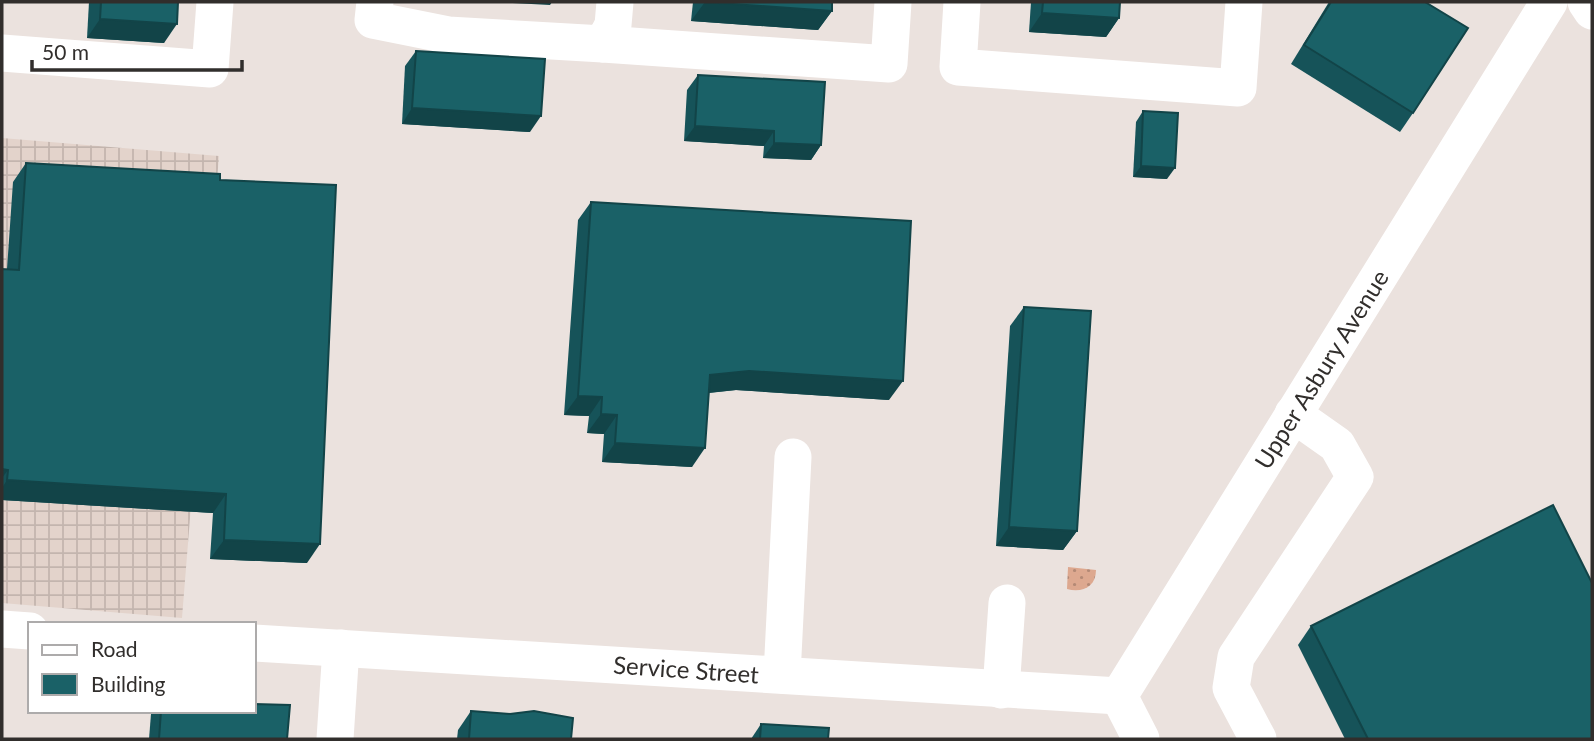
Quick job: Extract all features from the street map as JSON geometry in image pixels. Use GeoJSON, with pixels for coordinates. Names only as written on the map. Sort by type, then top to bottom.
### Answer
{"type":"FeatureCollection","features":[{"type":"Feature","properties":{"kind":"street"},"geometry":{"type":"LineString","coordinates":[[2,53],[210,69],[215,2]]}},
{"type":"Feature","properties":{"kind":"street"},"geometry":{"type":"LineString","coordinates":[[375,2],[373,20],[449,35],[610,23],[889,64],[893,2]]}},
{"type":"Feature","properties":{"kind":"street"},"geometry":{"type":"LineString","coordinates":[[962,2],[958,67],[1238,89],[1244,2]]}},
{"type":"Feature","properties":{"kind":"street","name":"Upper Asbury Avenue"},"geometry":{"type":"LineString","coordinates":[[1119,696],[1549,2]]}},
{"type":"Feature","properties":{"kind":"street"},"geometry":{"type":"LineString","coordinates":[[1586,2],[1592,11]]}},
{"type":"Feature","properties":{"kind":"street"},"geometry":{"type":"LineString","coordinates":[[1258,739],[1231,688],[1236,657],[1355,477],[1337,445],[1293,414]]}},
{"type":"Feature","properties":{"kind":"street"},"geometry":{"type":"LineString","coordinates":[[782,675],[793,457]]}},
{"type":"Feature","properties":{"kind":"street"},"geometry":{"type":"LineString","coordinates":[[1002,690],[1007,603]]}},
{"type":"Feature","properties":{"kind":"street"},"geometry":{"type":"LineString","coordinates":[[2,629],[28,631]]}},
{"type":"Feature","properties":{"kind":"street","name":"Service Street"},"geometry":{"type":"LineString","coordinates":[[256,643],[1119,696]]}},
{"type":"Feature","properties":{"kind":"street"},"geometry":{"type":"LineString","coordinates":[[335,739],[341,648]]}},
{"type":"Feature","properties":{"kind":"street"},"geometry":{"type":"LineString","coordinates":[[1119,696],[1141,739]]}},
{"type":"Feature","properties":{"kind":"shaded area"},"geometry":{"type":"Polygon","coordinates":[[[2,138],[219,156],[182,618],[2,603],[2,138]]]}},
{"type":"Feature","properties":{"kind":"shaded area"},"geometry":{"type":"Polygon","coordinates":[[[1068,567],[1096,570],[1094,581],[1083,589],[1067,589],[1068,567]]]}},
{"type":"Feature","properties":{"kind":"building"},"geometry":{"type":"Polygon","coordinates":[[[101,2],[178,2],[177,24],[100,19],[101,2]]]}},
{"type":"Feature","properties":{"kind":"building"},"geometry":{"type":"Polygon","coordinates":[[[705,2],[832,2],[832,11],[705,2]]]}},
{"type":"Feature","properties":{"kind":"building"},"geometry":{"type":"Polygon","coordinates":[[[1043,2],[1120,2],[1119,18],[1042,13],[1043,2]]]}},
{"type":"Feature","properties":{"kind":"building"},"geometry":{"type":"Polygon","coordinates":[[[1331,2],[1425,2],[1468,28],[1413,113],[1304,45],[1331,2]]]}},
{"type":"Feature","properties":{"kind":"building"},"geometry":{"type":"Polygon","coordinates":[[[416,51],[545,59],[541,116],[412,108],[416,51]]]}},
{"type":"Feature","properties":{"kind":"building"},"geometry":{"type":"Polygon","coordinates":[[[698,75],[825,82],[821,145],[774,143],[774,131],[695,126],[698,75]]]}},
{"type":"Feature","properties":{"kind":"building"},"geometry":{"type":"Polygon","coordinates":[[[1143,111],[1178,113],[1175,168],[1141,166],[1143,111]]]}},
{"type":"Feature","properties":{"kind":"building"},"geometry":{"type":"Polygon","coordinates":[[[26,163],[220,174],[220,180],[336,185],[320,544],[224,540],[226,494],[7,480],[8,470],[2,469],[2,269],[19,270],[26,163]]]}},
{"type":"Feature","properties":{"kind":"building"},"geometry":{"type":"Polygon","coordinates":[[[591,202],[911,221],[903,381],[749,371],[710,375],[705,448],[615,443],[617,415],[601,414],[602,397],[578,396],[591,202]]]}},
{"type":"Feature","properties":{"kind":"building"},"geometry":{"type":"Polygon","coordinates":[[[1024,307],[1091,311],[1077,531],[1009,527],[1024,307]]]}},
{"type":"Feature","properties":{"kind":"building"},"geometry":{"type":"Polygon","coordinates":[[[1553,505],[1592,583],[1592,739],[1368,739],[1311,626],[1553,505]]]}},
{"type":"Feature","properties":{"kind":"building"},"geometry":{"type":"Polygon","coordinates":[[[256,704],[290,705],[287,739],[159,739],[161,713],[256,713],[256,704]]]}},
{"type":"Feature","properties":{"kind":"building"},"geometry":{"type":"Polygon","coordinates":[[[471,711],[510,714],[534,711],[573,718],[571,739],[469,739],[471,711]]]}},
{"type":"Feature","properties":{"kind":"building"},"geometry":{"type":"Polygon","coordinates":[[[761,724],[829,728],[828,739],[760,739],[761,724]]]}}]}
